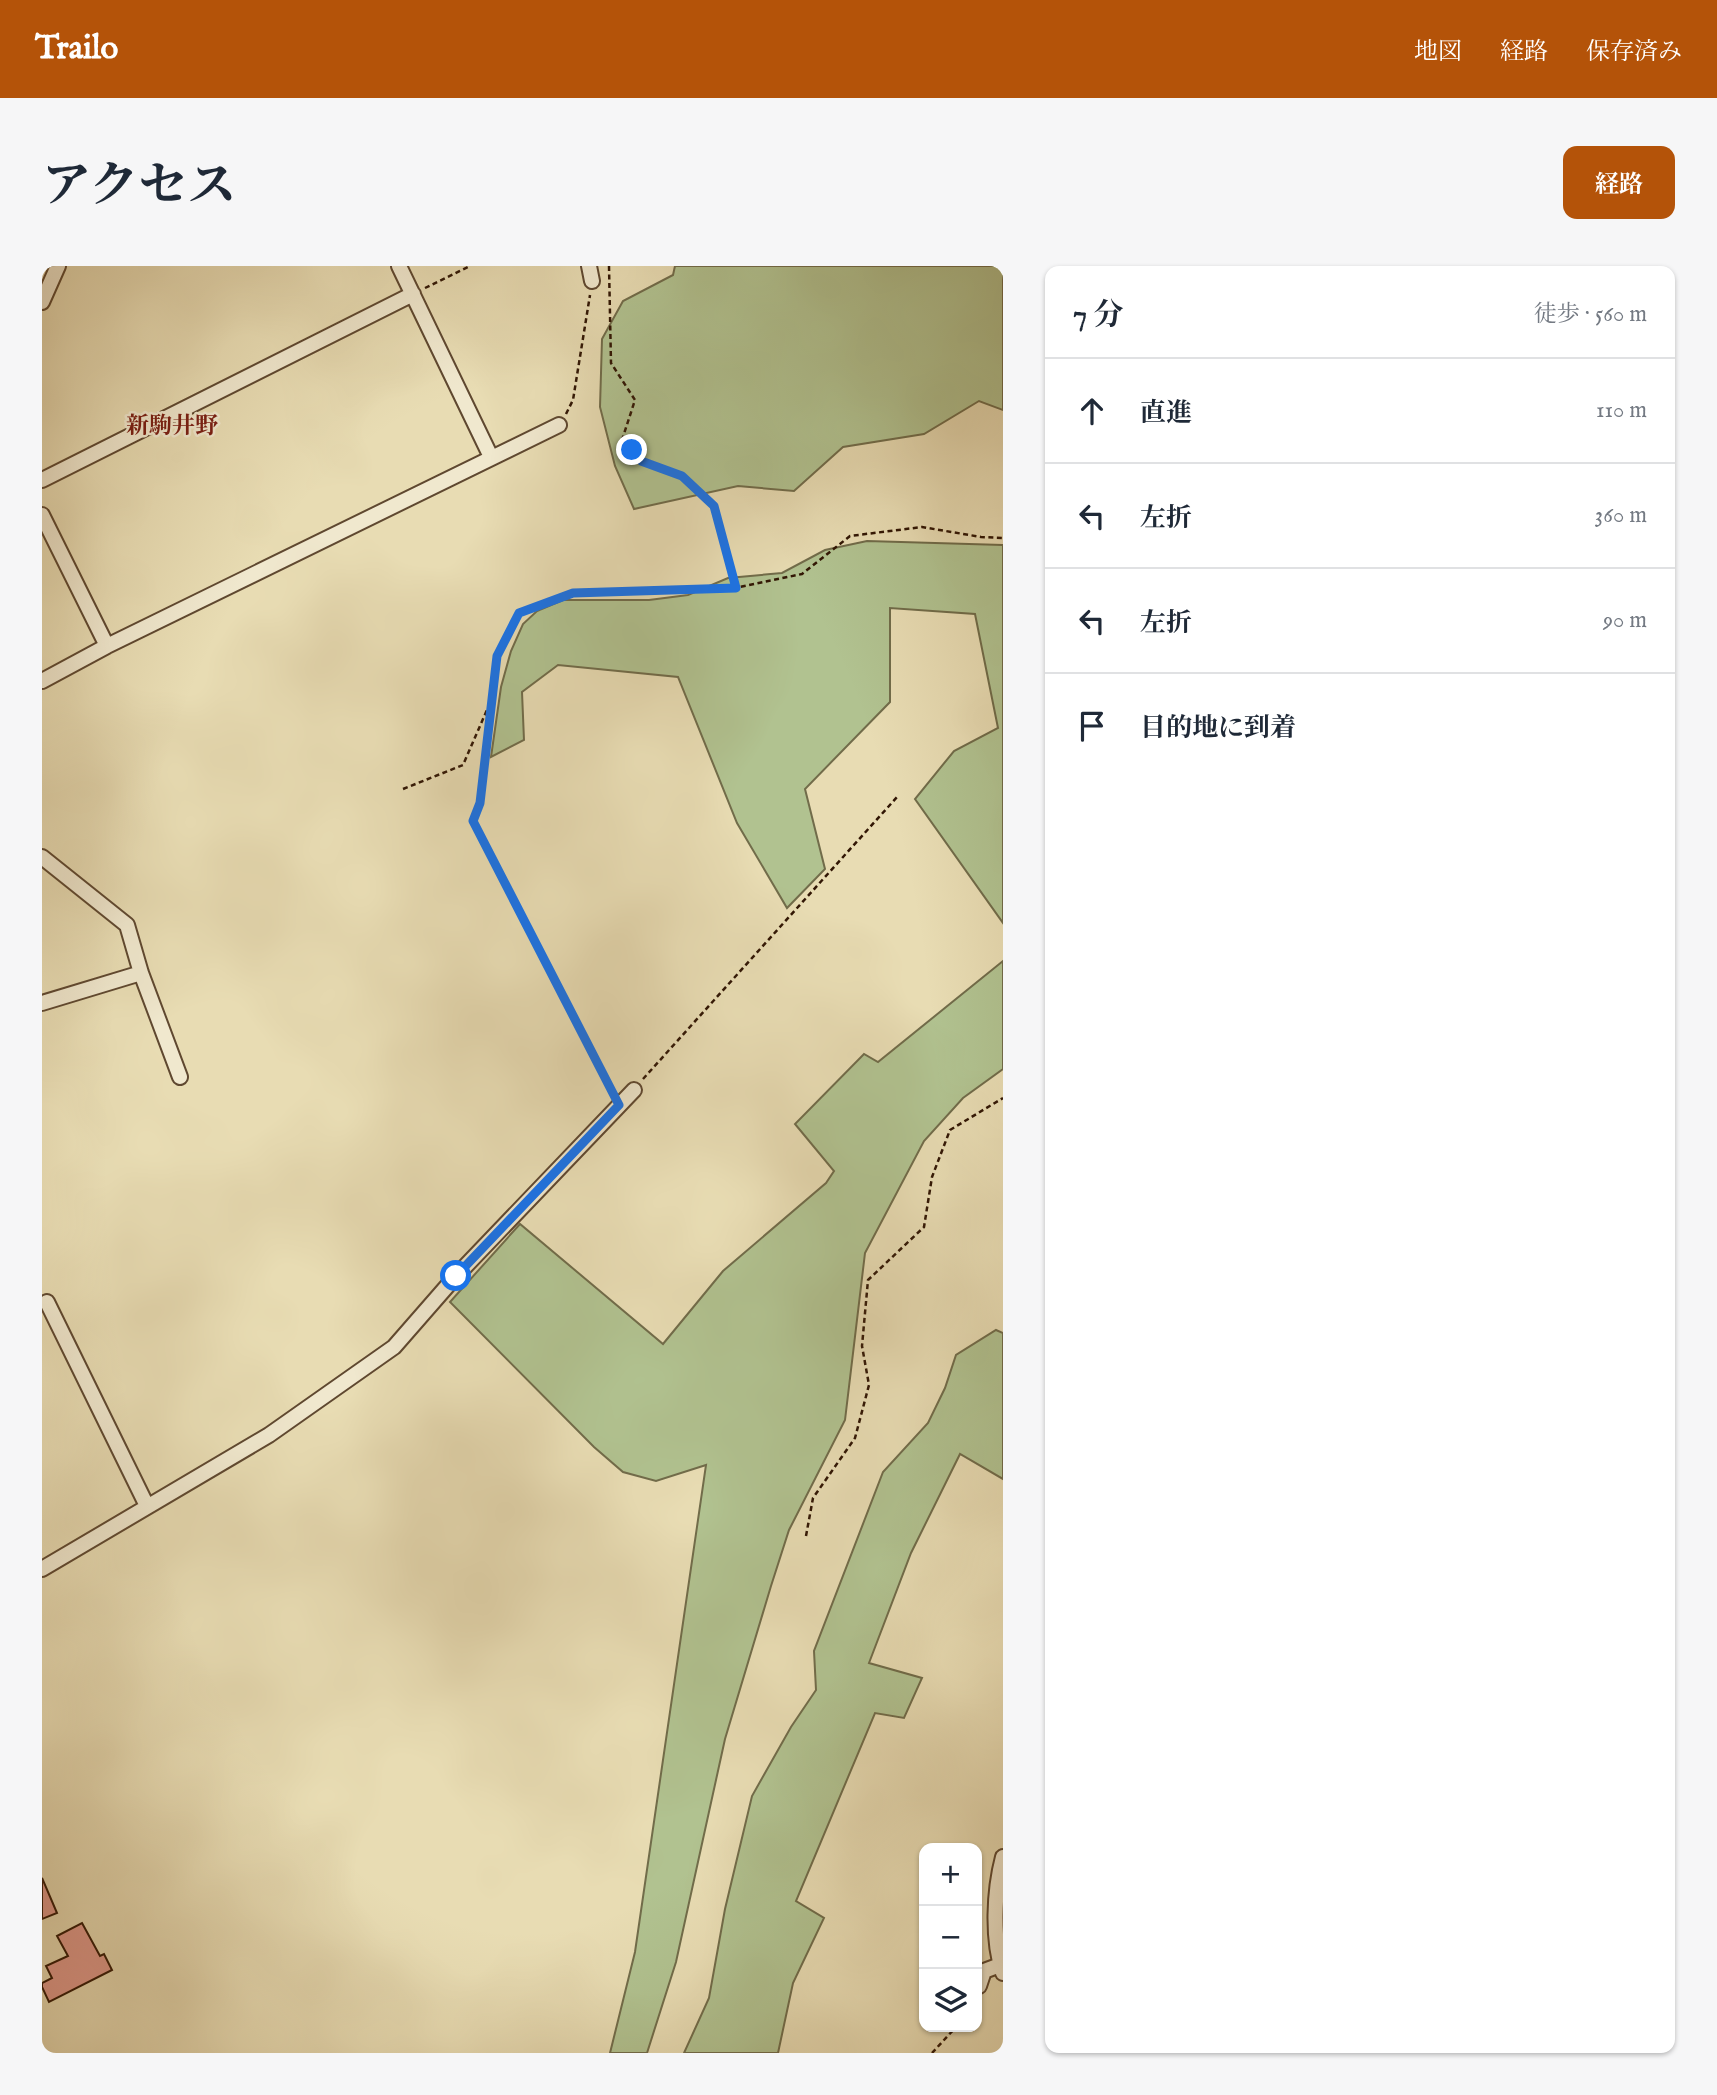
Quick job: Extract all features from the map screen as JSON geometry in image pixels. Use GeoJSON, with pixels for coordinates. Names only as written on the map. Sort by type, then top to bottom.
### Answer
{"type":"FeatureCollection","features":[{"type":"Feature","properties":{"kind":"street"},"geometry":{"type":"LineString","coordinates":[[42,302],[47,282],[58,266],[65,266]]}},
{"type":"Feature","properties":{"kind":"street"},"geometry":{"type":"LineString","coordinates":[[400,266],[491,457]]}},
{"type":"Feature","properties":{"kind":"street"},"geometry":{"type":"LineString","coordinates":[[42,480],[413,294]]}},
{"type":"Feature","properties":{"kind":"street"},"geometry":{"type":"LineString","coordinates":[[42,681],[107,646],[559,425]]}},
{"type":"Feature","properties":{"kind":"street"},"geometry":{"type":"LineString","coordinates":[[42,515],[107,646]]}},
{"type":"Feature","properties":{"kind":"street"},"geometry":{"type":"LineString","coordinates":[[42,857],[127,925],[141,973],[180,1077]]}},
{"type":"Feature","properties":{"kind":"street"},"geometry":{"type":"LineString","coordinates":[[42,1003],[141,973]]}},
{"type":"Feature","properties":{"kind":"street"},"geometry":{"type":"LineString","coordinates":[[42,1569],[269,1435],[394,1347],[456,1276],[634,1090]]}},
{"type":"Feature","properties":{"kind":"street"},"geometry":{"type":"LineString","coordinates":[[47,1302],[146,1506]]}},
{"type":"Feature","properties":{"kind":"street"},"geometry":{"type":"LineString","coordinates":[[982,1977],[988,1968],[1002,1969],[997,1914],[1003,1857]]}},
{"type":"Feature","properties":{"kind":"path"},"geometry":{"type":"LineString","coordinates":[[413,294],[470,266]]}},
{"type":"Feature","properties":{"kind":"path"},"geometry":{"type":"LineString","coordinates":[[609,266],[611,363],[635,400],[622,440],[641,461],[682,476],[714,506],[736,588]]}},
{"type":"Feature","properties":{"kind":"path"},"geometry":{"type":"LineString","coordinates":[[559,425],[573,400],[591,273]]}},
{"type":"Feature","properties":{"kind":"path"},"geometry":{"type":"LineString","coordinates":[[619,1105],[473,821],[480,803],[497,656],[519,613],[573,593],[736,588],[802,574],[850,536],[922,527],[1003,538]]}},
{"type":"Feature","properties":{"kind":"path"},"geometry":{"type":"LineString","coordinates":[[403,789],[463,765],[494,693]]}},
{"type":"Feature","properties":{"kind":"path"},"geometry":{"type":"LineString","coordinates":[[634,1090],[898,796]]}},
{"type":"Feature","properties":{"kind":"path"},"geometry":{"type":"LineString","coordinates":[[806,1536],[813,1498],[855,1438],[869,1385],[862,1346],[868,1280],[924,1227],[932,1177],[950,1130],[1003,1098]]}},
{"type":"Feature","properties":{"kind":"path"},"geometry":{"type":"LineString","coordinates":[[932,2053],[951,2032]]}},
{"type":"Feature","properties":{"kind":"green space"},"geometry":{"type":"Polygon","coordinates":[[[675,266],[1003,266],[1003,410],[979,401],[924,434],[843,447],[794,491],[738,486],[634,509],[615,466],[600,407],[602,339],[623,301],[673,275],[675,266]]]}},
{"type":"Feature","properties":{"kind":"green space"},"geometry":{"type":"Polygon","coordinates":[[[867,541],[1003,545],[1003,923],[915,799],[954,751],[998,728],[975,614],[890,608],[890,702],[805,789],[825,869],[787,908],[737,823],[678,677],[558,665],[522,692],[524,740],[491,757],[501,687],[511,651],[523,624],[537,611],[563,600],[649,600],[688,595],[728,578],[782,573],[825,550],[867,541]]]}},
{"type":"Feature","properties":{"kind":"green space"},"geometry":{"type":"Polygon","coordinates":[[[1003,961],[1003,1069],[963,1098],[924,1141],[865,1253],[845,1420],[789,1530],[771,1586],[725,1739],[676,1962],[647,2053],[610,2053],[635,1952],[706,1465],[656,1481],[623,1472],[594,1447],[450,1302],[520,1224],[663,1344],[723,1271],[826,1183],[834,1171],[795,1124],[864,1054],[878,1062],[1003,961]]]}},
{"type":"Feature","properties":{"kind":"green space"},"geometry":{"type":"Polygon","coordinates":[[[996,1330],[1003,1333],[1003,1479],[960,1454],[911,1553],[869,1663],[922,1678],[904,1718],[875,1713],[796,1901],[824,1918],[793,1983],[778,2053],[684,2053],[709,1998],[725,1909],[752,1796],[791,1727],[816,1690],[814,1651],[883,1472],[928,1423],[945,1388],[956,1355],[996,1330]]]}},
{"type":"Feature","properties":{"kind":"building"},"geometry":{"type":"Polygon","coordinates":[[[42,1878],[57,1913],[42,1919],[42,1878]]]}},
{"type":"Feature","properties":{"kind":"building"},"geometry":{"type":"Polygon","coordinates":[[[82,1923],[100,1956],[104,1954],[112,1970],[49,2002],[42,1987],[42,1983],[52,1978],[46,1966],[68,1956],[57,1936],[82,1923]]]}},
{"type":"Feature","properties":{"kind":"district","name":"新駒井野"},"geometry":{"type":"Point","coordinates":[172,425]}},
{"type":"Feature","properties":{"kind":"route"},"geometry":{"type":"LineString","coordinates":[[456,1276],[619,1105],[473,821],[480,803],[497,656],[519,613],[573,593],[736,588],[714,506],[682,476],[641,461],[632,450]]}}]}
